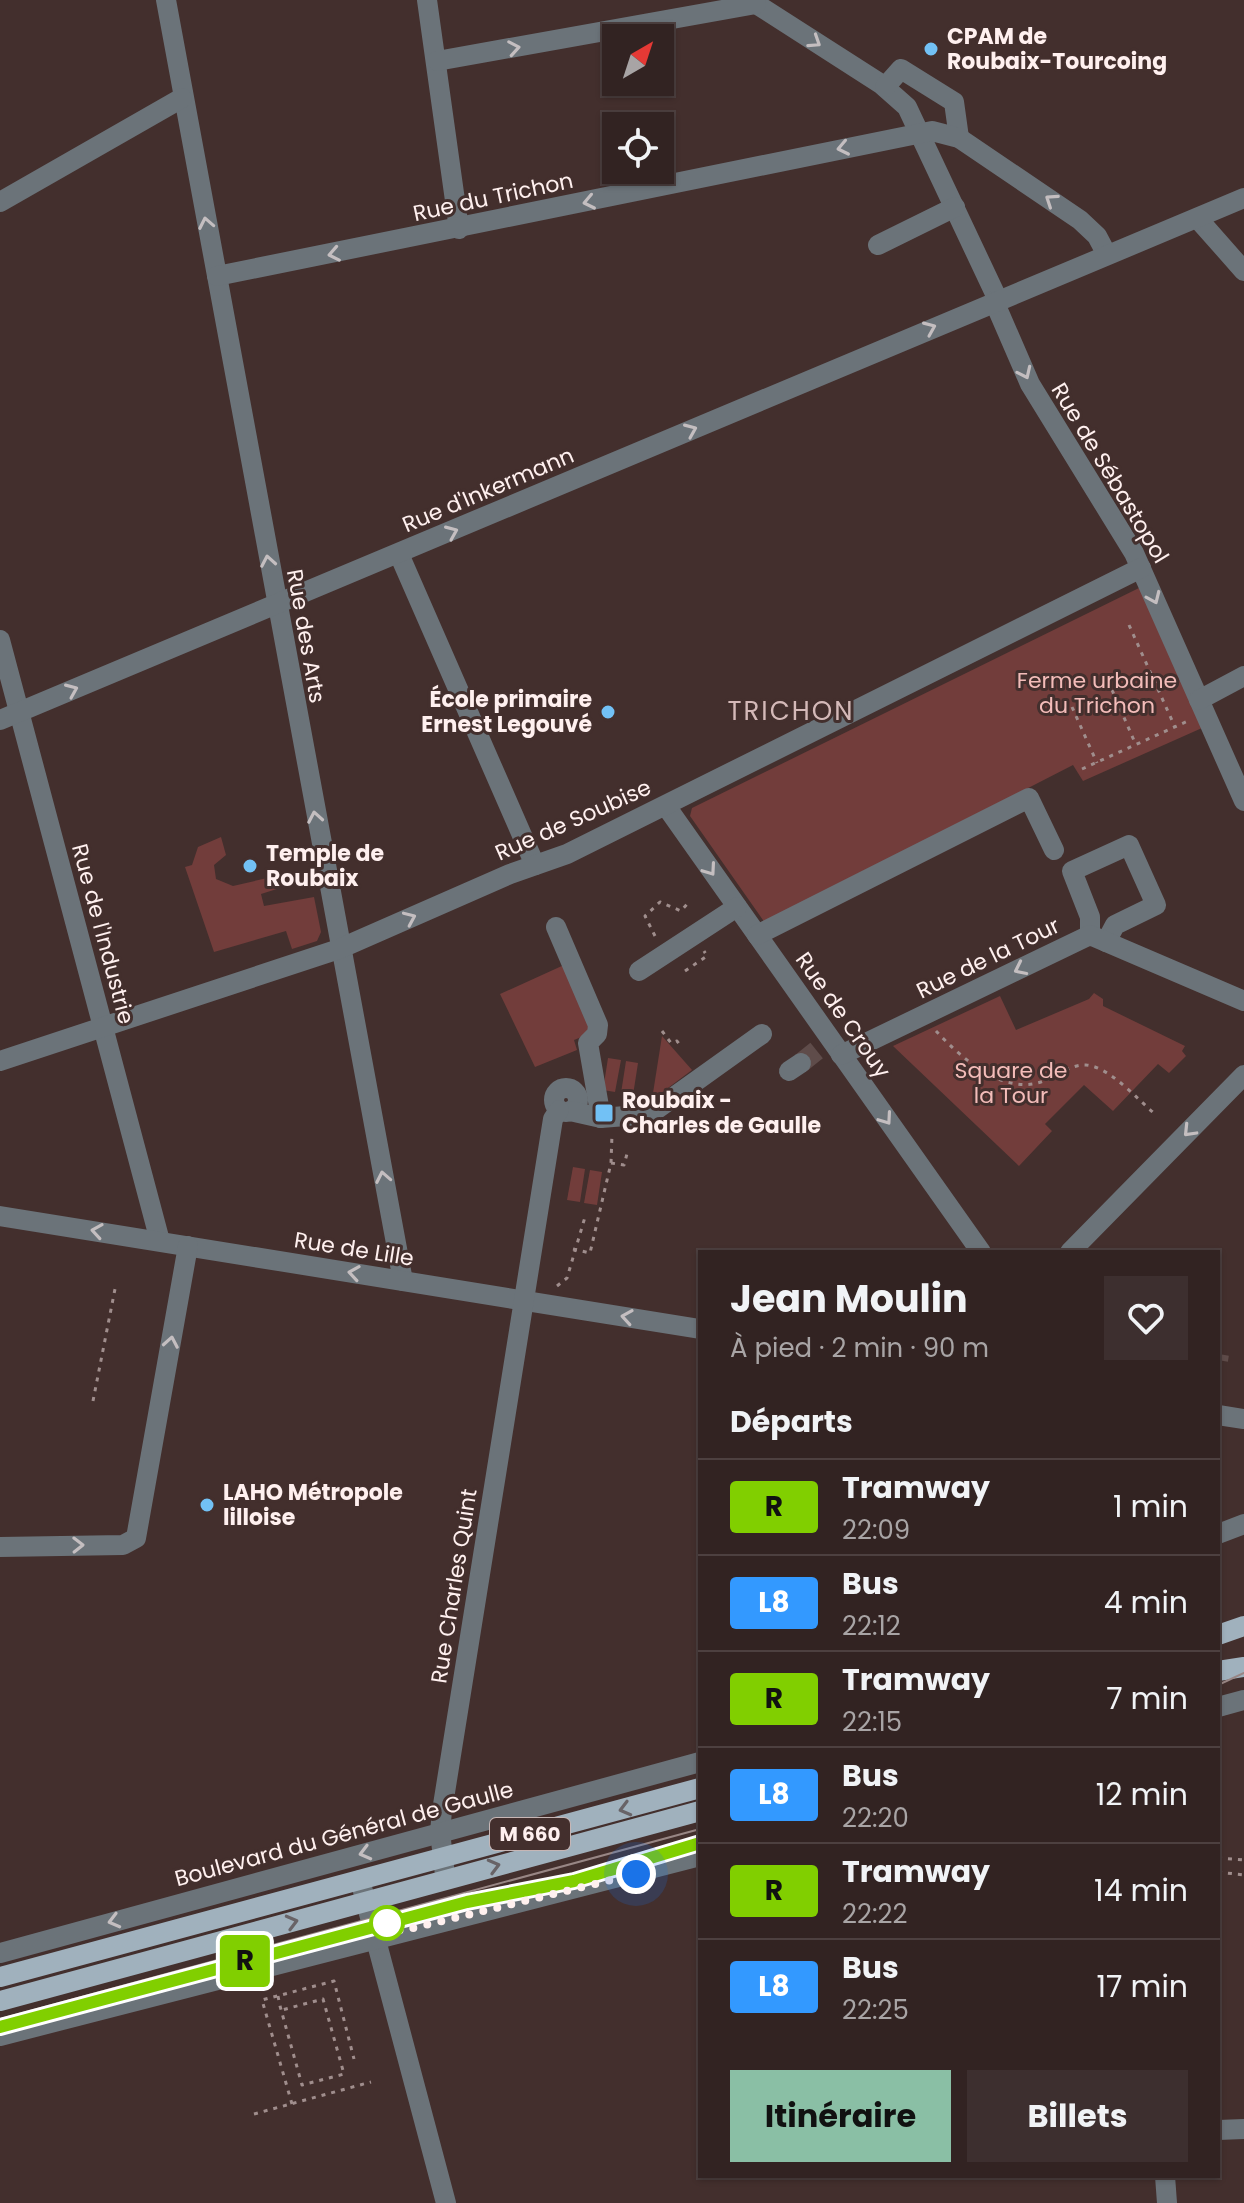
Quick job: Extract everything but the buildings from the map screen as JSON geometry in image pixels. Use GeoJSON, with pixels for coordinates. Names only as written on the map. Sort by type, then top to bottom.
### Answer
{"type":"FeatureCollection","features":[{"type":"Feature","properties":{"kind":"main road"},"geometry":{"type":"LineString","coordinates":[[1220,1634],[1244,1626]]}},
{"type":"Feature","properties":{"kind":"main road"},"geometry":{"type":"LineString","coordinates":[[1220,1671],[1244,1667]]}},
{"type":"Feature","properties":{"kind":"main road","name":"M 660"},"geometry":{"type":"LineString","coordinates":[[0,1977],[698,1789]]}},
{"type":"Feature","properties":{"kind":"main road","name":"M 660"},"geometry":{"type":"LineString","coordinates":[[0,2001],[698,1812]]}},
{"type":"Feature","properties":{"kind":"street","name":"Rue des Arts"},"geometry":{"type":"LineString","coordinates":[[166,0],[339,949],[403,1281]]}},
{"type":"Feature","properties":{"kind":"street"},"geometry":{"type":"LineString","coordinates":[[427,0],[459,229]]}},
{"type":"Feature","properties":{"kind":"street"},"geometry":{"type":"LineString","coordinates":[[437,61],[753,2]]}},
{"type":"Feature","properties":{"kind":"street","name":"Rue de Sébastopol"},"geometry":{"type":"LineString","coordinates":[[753,2],[885,87],[907,107],[955,207],[1030,384],[1141,568],[1244,801]]}},
{"type":"Feature","properties":{"kind":"street"},"geometry":{"type":"LineString","coordinates":[[885,87],[901,69],[954,102],[959,138]]}},
{"type":"Feature","properties":{"kind":"street"},"geometry":{"type":"LineString","coordinates":[[0,202],[182,98]]}},
{"type":"Feature","properties":{"kind":"street"},"geometry":{"type":"LineString","coordinates":[[920,132],[940,131],[959,138],[1084,223],[1100,239],[1106,253]]}},
{"type":"Feature","properties":{"kind":"street","name":"Rue du Trichon"},"geometry":{"type":"LineString","coordinates":[[217,276],[459,229],[920,132]]}},
{"type":"Feature","properties":{"kind":"street","name":"Rue d'Inkermann"},"geometry":{"type":"LineString","coordinates":[[0,720],[1106,253],[1198,219],[1244,198]]}},
{"type":"Feature","properties":{"kind":"street"},"geometry":{"type":"LineString","coordinates":[[878,245],[955,207]]}},
{"type":"Feature","properties":{"kind":"street"},"geometry":{"type":"LineString","coordinates":[[1198,219],[1244,271]]}},
{"type":"Feature","properties":{"kind":"street"},"geometry":{"type":"LineString","coordinates":[[399,554],[535,865]]}},
{"type":"Feature","properties":{"kind":"street","name":"Rue de Soubise"},"geometry":{"type":"LineString","coordinates":[[0,1061],[339,949],[608,836],[1141,568]]}},
{"type":"Feature","properties":{"kind":"street","name":"Rue de l'Industrie"},"geometry":{"type":"LineString","coordinates":[[0,640],[160,1241]]}},
{"type":"Feature","properties":{"kind":"street"},"geometry":{"type":"LineString","coordinates":[[1201,707],[1244,676]]}},
{"type":"Feature","properties":{"kind":"street"},"geometry":{"type":"LineString","coordinates":[[757,935],[1029,798],[1054,850]]}},
{"type":"Feature","properties":{"kind":"street","name":"Rue de Crouy"},"geometry":{"type":"LineString","coordinates":[[666,806],[831,1047],[980,1250]]}},
{"type":"Feature","properties":{"kind":"street","name":"Rue de la Tour"},"geometry":{"type":"LineString","coordinates":[[831,1047],[923,1016],[1098,939],[1115,925],[1156,905],[1129,845],[1072,871],[1098,939]]}},
{"type":"Feature","properties":{"kind":"street"},"geometry":{"type":"LineString","coordinates":[[639,971],[665,957],[737,907]]}},
{"type":"Feature","properties":{"kind":"street"},"geometry":{"type":"LineString","coordinates":[[556,927],[598,1025],[597,1034],[588,1043],[587,1055],[606,1118],[639,1118],[658,1110],[762,1034]]}},
{"type":"Feature","properties":{"kind":"street"},"geometry":{"type":"LineString","coordinates":[[1098,939],[1244,1001]]}},
{"type":"Feature","properties":{"kind":"street"},"geometry":{"type":"LineString","coordinates":[[1072,1250],[1244,1075]]}},
{"type":"Feature","properties":{"kind":"street","name":"Rue Charles Quint"},"geometry":{"type":"LineString","coordinates":[[446,1879],[440,1832],[553,1119],[564,1110],[606,1118]]}},
{"type":"Feature","properties":{"kind":"street","name":"Rue de Lille"},"geometry":{"type":"LineString","coordinates":[[0,1216],[403,1281],[524,1306],[554,1305],[698,1329]]}},
{"type":"Feature","properties":{"kind":"street"},"geometry":{"type":"LineString","coordinates":[[0,1547],[123,1545],[136,1538],[188,1246]]}},
{"type":"Feature","properties":{"kind":"street"},"geometry":{"type":"LineString","coordinates":[[1220,1415],[1244,1419]]}},
{"type":"Feature","properties":{"kind":"street"},"geometry":{"type":"LineString","coordinates":[[1220,1533],[1244,1524]]}},
{"type":"Feature","properties":{"kind":"street"},"geometry":{"type":"LineString","coordinates":[[1220,1706],[1244,1700]]}},
{"type":"Feature","properties":{"kind":"street","name":"Boulevard du Général de Gaulle"},"geometry":{"type":"LineString","coordinates":[[0,1953],[698,1763]]}},
{"type":"Feature","properties":{"kind":"street"},"geometry":{"type":"LineString","coordinates":[[0,2036],[698,1857]]}},
{"type":"Feature","properties":{"kind":"street"},"geometry":{"type":"LineString","coordinates":[[360,1880],[446,2203]]}},
{"type":"Feature","properties":{"kind":"street"},"geometry":{"type":"LineString","coordinates":[[1220,2130],[1244,2129]]}},
{"type":"Feature","properties":{"kind":"street"},"geometry":{"type":"LineString","coordinates":[[1165,2178],[1167,2203]]}},
{"type":"Feature","properties":{"kind":"path"},"geometry":{"type":"LineString","coordinates":[[1129,625],[1175,727]]}},
{"type":"Feature","properties":{"kind":"path"},"geometry":{"type":"LineString","coordinates":[[1112,690],[1136,745]]}},
{"type":"Feature","properties":{"kind":"path"},"geometry":{"type":"LineString","coordinates":[[1072,707],[1097,763]]}},
{"type":"Feature","properties":{"kind":"path"},"geometry":{"type":"LineString","coordinates":[[1082,769],[1175,727],[1201,707]]}},
{"type":"Feature","properties":{"kind":"path"},"geometry":{"type":"LineString","coordinates":[[665,957],[645,916],[660,902],[681,911],[689,902]]}},
{"type":"Feature","properties":{"kind":"path"},"geometry":{"type":"LineString","coordinates":[[923,1016],[950,1046],[1010,1085],[1028,1087],[1084,1064],[1099,1069],[1155,1114]]}},
{"type":"Feature","properties":{"kind":"path"},"geometry":{"type":"LineString","coordinates":[[662,1031],[671,1043],[677,1041],[682,1048]]}},
{"type":"Feature","properties":{"kind":"path"},"geometry":{"type":"LineString","coordinates":[[573,1249],[590,1253],[611,1163],[606,1118]]}},
{"type":"Feature","properties":{"kind":"path"},"geometry":{"type":"LineString","coordinates":[[611,1163],[624,1165],[628,1150]]}},
{"type":"Feature","properties":{"kind":"path"},"geometry":{"type":"LineString","coordinates":[[554,1305],[558,1282],[567,1278],[573,1249],[585,1217]]}},
{"type":"Feature","properties":{"kind":"path"},"geometry":{"type":"LineString","coordinates":[[93,1401],[115,1289]]}},
{"type":"Feature","properties":{"kind":"path"},"geometry":{"type":"LineString","coordinates":[[1220,1858],[1244,1860]]}},
{"type":"Feature","properties":{"kind":"path"},"geometry":{"type":"LineString","coordinates":[[1220,1872],[1244,1875]]}},
{"type":"Feature","properties":{"kind":"path"},"geometry":{"type":"LineString","coordinates":[[292,2104],[262,2000],[334,1981],[354,2059]]}},
{"type":"Feature","properties":{"kind":"path"},"geometry":{"type":"LineString","coordinates":[[278,1996],[302,2085],[344,2074],[323,1999],[282,2010]]}},
{"type":"Feature","properties":{"kind":"path"},"geometry":{"type":"LineString","coordinates":[[254,2114],[371,2082]]}},
{"type":"Feature","properties":{"kind":"green space","name":"Ferme urbaine du Trichon"},"geometry":{"type":"Polygon","coordinates":[[[1139,588],[1143,591],[1202,728],[1083,781],[1073,765],[765,923],[690,816],[692,808],[1139,588]]]}},
{"type":"Feature","properties":{"kind":"green space"},"geometry":{"type":"Polygon","coordinates":[[[221,837],[226,855],[214,865],[216,879],[233,886],[276,876],[280,888],[261,894],[264,906],[314,897],[321,932],[317,941],[292,949],[286,931],[214,952],[185,867],[192,865],[198,847],[221,837]]]}},
{"type":"Feature","properties":{"kind":"green space"},"geometry":{"type":"Polygon","coordinates":[[[564,965],[594,1032],[574,1040],[577,1050],[535,1067],[500,994],[564,965]]]}},
{"type":"Feature","properties":{"kind":"green space","name":"Square de la Tour"},"geometry":{"type":"Polygon","coordinates":[[[1094,993],[1103,999],[1103,1006],[1185,1046],[1182,1051],[1186,1056],[1169,1073],[1158,1064],[1113,1111],[1084,1085],[1045,1124],[1052,1131],[1019,1166],[893,1046],[1000,996],[1016,1030],[1089,999],[1094,993]]]}},
{"type":"Feature","properties":{"kind":"green space"},"geometry":{"type":"Polygon","coordinates":[[[662,1036],[692,1070],[656,1097],[653,1093],[662,1036]]]}},
{"type":"Feature","properties":{"kind":"green space"},"geometry":{"type":"Polygon","coordinates":[[[608,1058],[621,1060],[615,1092],[603,1090],[608,1058]]]}},
{"type":"Feature","properties":{"kind":"green space"},"geometry":{"type":"Polygon","coordinates":[[[626,1061],[638,1063],[633,1095],[621,1093],[626,1061]]]}},
{"type":"Feature","properties":{"kind":"green space"},"geometry":{"type":"Polygon","coordinates":[[[573,1167],[585,1169],[580,1202],[567,1200],[573,1167]]]}},
{"type":"Feature","properties":{"kind":"green space"},"geometry":{"type":"Polygon","coordinates":[[[590,1170],[602,1172],[597,1205],[584,1203],[590,1170]]]}},
{"type":"Feature","properties":{"kind":"tunnel"},"geometry":{"type":"LineString","coordinates":[[801,1063],[821,1047]]}},
{"type":"Feature","properties":{"kind":"tram line"},"geometry":{"type":"LineString","coordinates":[[1220,1684],[1244,1673]]}},
{"type":"Feature","properties":{"kind":"tram line"},"geometry":{"type":"LineString","coordinates":[[0,2019],[698,1830]]}},
{"type":"Feature","properties":{"kind":"tram line"},"geometry":{"type":"LineString","coordinates":[[487,1897],[574,1881],[698,1844]]}},
{"type":"Feature","properties":{"kind":"tram line","name":"R"},"geometry":{"type":"LineString","coordinates":[[0,2027],[467,1902],[574,1881],[698,1844]]}},
{"type":"Feature","properties":{"kind":"place","name":"CPAM de Roubaix-Tourcoing"},"geometry":{"type":"Point","coordinates":[931,49]}},
{"type":"Feature","properties":{"kind":"place","name":"École primaire Ernest Legouvé"},"geometry":{"type":"Point","coordinates":[608,712]}},
{"type":"Feature","properties":{"kind":"place","name":"Temple de Roubaix"},"geometry":{"type":"Point","coordinates":[250,866]}},
{"type":"Feature","properties":{"kind":"place","name":"Roubaix - Charles de Gaulle"},"geometry":{"type":"Point","coordinates":[604,1113]}},
{"type":"Feature","properties":{"kind":"place","name":"LAHO Métropole lilloise"},"geometry":{"type":"Point","coordinates":[207,1505]}},
{"type":"Feature","properties":{"kind":"district","name":"TRICHON"},"geometry":{"type":"Point","coordinates":[791,711]}},
{"type":"Feature","properties":{"kind":"route"},"geometry":{"type":"LineString","coordinates":[[387,1923],[401,1931],[636,1874]]}}]}
